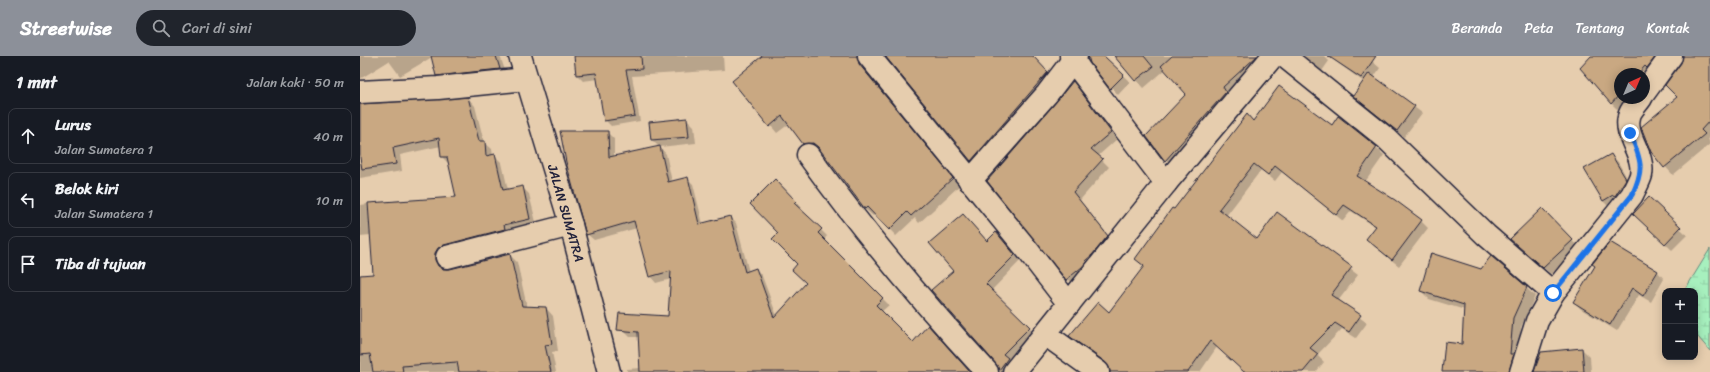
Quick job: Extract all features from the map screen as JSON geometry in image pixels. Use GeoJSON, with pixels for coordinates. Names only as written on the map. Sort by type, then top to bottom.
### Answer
{"type":"FeatureCollection","features":[{"type":"Feature","properties":{"kind":"street","name":"JALAN SUMATRA"},"geometry":{"type":"LineString","coordinates":[[520,56],[571,225],[609,372]]}},
{"type":"Feature","properties":{"kind":"street"},"geometry":{"type":"LineString","coordinates":[[869,56],[1029,252],[1069,304]]}},
{"type":"Feature","properties":{"kind":"street"},"geometry":{"type":"LineString","coordinates":[[1014,372],[1166,183],[1273,56]]}},
{"type":"Feature","properties":{"kind":"street"},"geometry":{"type":"LineString","coordinates":[[1284,56],[1387,139],[1486,235],[1553,293]]}},
{"type":"Feature","properties":{"kind":"street"},"geometry":{"type":"LineString","coordinates":[[1650,84],[1670,56]]}},
{"type":"Feature","properties":{"kind":"street"},"geometry":{"type":"LineString","coordinates":[[970,181],[1047,94],[1074,57],[1080,70],[1166,183]]}},
{"type":"Feature","properties":{"kind":"street"},"geometry":{"type":"LineString","coordinates":[[360,92],[438,88],[526,79]]}},
{"type":"Feature","properties":{"kind":"street"},"geometry":{"type":"LineString","coordinates":[[1521,372],[1526,351],[1537,321],[1553,293],[1632,195],[1638,182],[1641,173],[1640,161],[1628,124],[1630,113],[1637,104]]}},
{"type":"Feature","properties":{"kind":"street"},"geometry":{"type":"LineString","coordinates":[[808,155],[852,215],[940,322],[987,372]]}},
{"type":"Feature","properties":{"kind":"street"},"geometry":{"type":"LineString","coordinates":[[447,257],[571,225]]}},
{"type":"Feature","properties":{"kind":"street"},"geometry":{"type":"LineString","coordinates":[[1045,334],[1098,372]]}},
{"type":"Feature","properties":{"kind":"green space"},"geometry":{"type":"Polygon","coordinates":[[[1710,249],[1710,351],[1698,337],[1698,288],[1686,288],[1710,249]]]}},
{"type":"Feature","properties":{"kind":"building"},"geometry":{"type":"Polygon","coordinates":[[[431,56],[496,56],[500,69],[436,76],[431,56]]]}},
{"type":"Feature","properties":{"kind":"building"},"geometry":{"type":"Polygon","coordinates":[[[574,56],[641,56],[642,69],[626,70],[635,116],[604,121],[596,73],[576,75],[574,56]]]}},
{"type":"Feature","properties":{"kind":"building"},"geometry":{"type":"Polygon","coordinates":[[[762,56],[857,56],[859,64],[953,178],[911,216],[907,212],[889,230],[867,207],[865,209],[818,147],[813,143],[803,144],[782,116],[769,127],[732,81],[762,56]]]}},
{"type":"Feature","properties":{"kind":"building"},"geometry":{"type":"Polygon","coordinates":[[[885,56],[1033,56],[1048,72],[971,161],[885,56]]]}},
{"type":"Feature","properties":{"kind":"building"},"geometry":{"type":"Polygon","coordinates":[[[1088,56],[1104,56],[1124,75],[1110,89],[1090,63],[1088,56]]]}},
{"type":"Feature","properties":{"kind":"building"},"geometry":{"type":"Polygon","coordinates":[[[1114,56],[1144,56],[1153,67],[1135,81],[1114,56]]]}},
{"type":"Feature","properties":{"kind":"building"},"geometry":{"type":"Polygon","coordinates":[[[1172,56],[1257,56],[1223,87],[1226,92],[1165,161],[1146,136],[1186,94],[1161,66],[1172,56]]]}},
{"type":"Feature","properties":{"kind":"building"},"geometry":{"type":"Polygon","coordinates":[[[1328,56],[1376,56],[1361,78],[1328,56]]]}},
{"type":"Feature","properties":{"kind":"building"},"geometry":{"type":"Polygon","coordinates":[[[1591,56],[1656,56],[1647,68],[1645,66],[1643,68],[1614,68],[1614,101],[1611,104],[1580,68],[1591,56]]]}},
{"type":"Feature","properties":{"kind":"building"},"geometry":{"type":"Polygon","coordinates":[[[1683,56],[1710,56],[1710,120],[1701,130],[1705,134],[1664,168],[1651,152],[1641,127],[1677,97],[1665,85],[1681,63],[1683,56]]]}},
{"type":"Feature","properties":{"kind":"building"},"geometry":{"type":"Polygon","coordinates":[[[1369,73],[1415,106],[1397,131],[1353,96],[1369,73]]]}},
{"type":"Feature","properties":{"kind":"building"},"geometry":{"type":"Polygon","coordinates":[[[1073,81],[1111,132],[1091,149],[1103,159],[1073,192],[1108,236],[1085,261],[1086,262],[1082,267],[1066,280],[987,181],[1073,81]]]}},
{"type":"Feature","properties":{"kind":"building"},"geometry":{"type":"Polygon","coordinates":[[[1279,86],[1332,125],[1338,116],[1377,147],[1357,176],[1395,200],[1422,220],[1392,260],[1366,239],[1376,226],[1344,205],[1336,215],[1275,166],[1268,175],[1254,164],[1219,209],[1257,239],[1277,212],[1352,267],[1331,295],[1361,315],[1349,332],[1335,323],[1310,348],[1318,354],[1303,372],[1244,372],[1210,341],[1188,372],[1110,372],[1109,367],[1105,362],[1069,336],[1098,302],[1109,312],[1144,266],[1135,259],[1172,208],[1174,209],[1247,114],[1253,121],[1279,86]]]}},
{"type":"Feature","properties":{"kind":"building"},"geometry":{"type":"Polygon","coordinates":[[[468,97],[479,141],[485,141],[486,156],[495,154],[503,190],[523,186],[530,219],[504,225],[505,229],[444,245],[438,248],[435,253],[435,260],[438,266],[443,269],[450,269],[510,254],[522,306],[546,307],[552,344],[545,345],[551,372],[459,372],[457,362],[402,366],[403,372],[373,372],[370,354],[360,355],[360,275],[373,274],[368,203],[456,197],[447,157],[441,157],[439,138],[393,148],[396,164],[362,169],[360,158],[360,104],[468,97]]]}},
{"type":"Feature","properties":{"kind":"building"},"geometry":{"type":"Polygon","coordinates":[[[687,118],[689,137],[651,140],[649,122],[687,118]]]}},
{"type":"Feature","properties":{"kind":"building"},"geometry":{"type":"Polygon","coordinates":[[[560,131],[608,131],[609,157],[660,146],[668,182],[688,177],[699,224],[730,216],[745,272],[756,268],[774,318],[806,283],[792,270],[797,264],[772,239],[778,233],[750,204],[775,179],[796,201],[794,203],[822,229],[818,233],[883,298],[876,305],[913,342],[928,325],[970,372],[640,372],[638,332],[617,330],[619,313],[668,316],[671,271],[649,277],[634,221],[586,235],[566,162],[560,131]]]}},
{"type":"Feature","properties":{"kind":"building"},"geometry":{"type":"Polygon","coordinates":[[[1611,154],[1626,179],[1615,196],[1613,195],[1603,201],[1584,169],[1611,154]]]}},
{"type":"Feature","properties":{"kind":"building"},"geometry":{"type":"Polygon","coordinates":[[[1649,197],[1681,227],[1665,244],[1633,214],[1649,197]]]}},
{"type":"Feature","properties":{"kind":"building"},"geometry":{"type":"Polygon","coordinates":[[[1542,208],[1573,240],[1543,268],[1510,239],[1542,208]]]}},
{"type":"Feature","properties":{"kind":"building"},"geometry":{"type":"Polygon","coordinates":[[[963,214],[987,241],[996,232],[1015,255],[986,284],[1030,327],[1003,354],[1008,358],[999,370],[996,364],[931,290],[953,271],[929,243],[963,214]]]}},
{"type":"Feature","properties":{"kind":"building"},"geometry":{"type":"Polygon","coordinates":[[[1610,242],[1658,271],[1643,296],[1632,288],[1610,325],[1573,302],[1595,266],[1592,264],[1610,242]]]}},
{"type":"Feature","properties":{"kind":"building"},"geometry":{"type":"Polygon","coordinates":[[[1431,253],[1481,269],[1491,256],[1527,287],[1513,318],[1510,354],[1514,354],[1509,372],[1442,372],[1445,342],[1462,344],[1464,305],[1420,291],[1431,253]]]}},
{"type":"Feature","properties":{"kind":"building"},"geometry":{"type":"Polygon","coordinates":[[[1582,348],[1584,372],[1534,372],[1541,352],[1582,348]]]}},
{"type":"Feature","properties":{"kind":"route"},"geometry":{"type":"LineString","coordinates":[[1553,293],[1632,195],[1641,173],[1640,161],[1630,133]]}}]}
